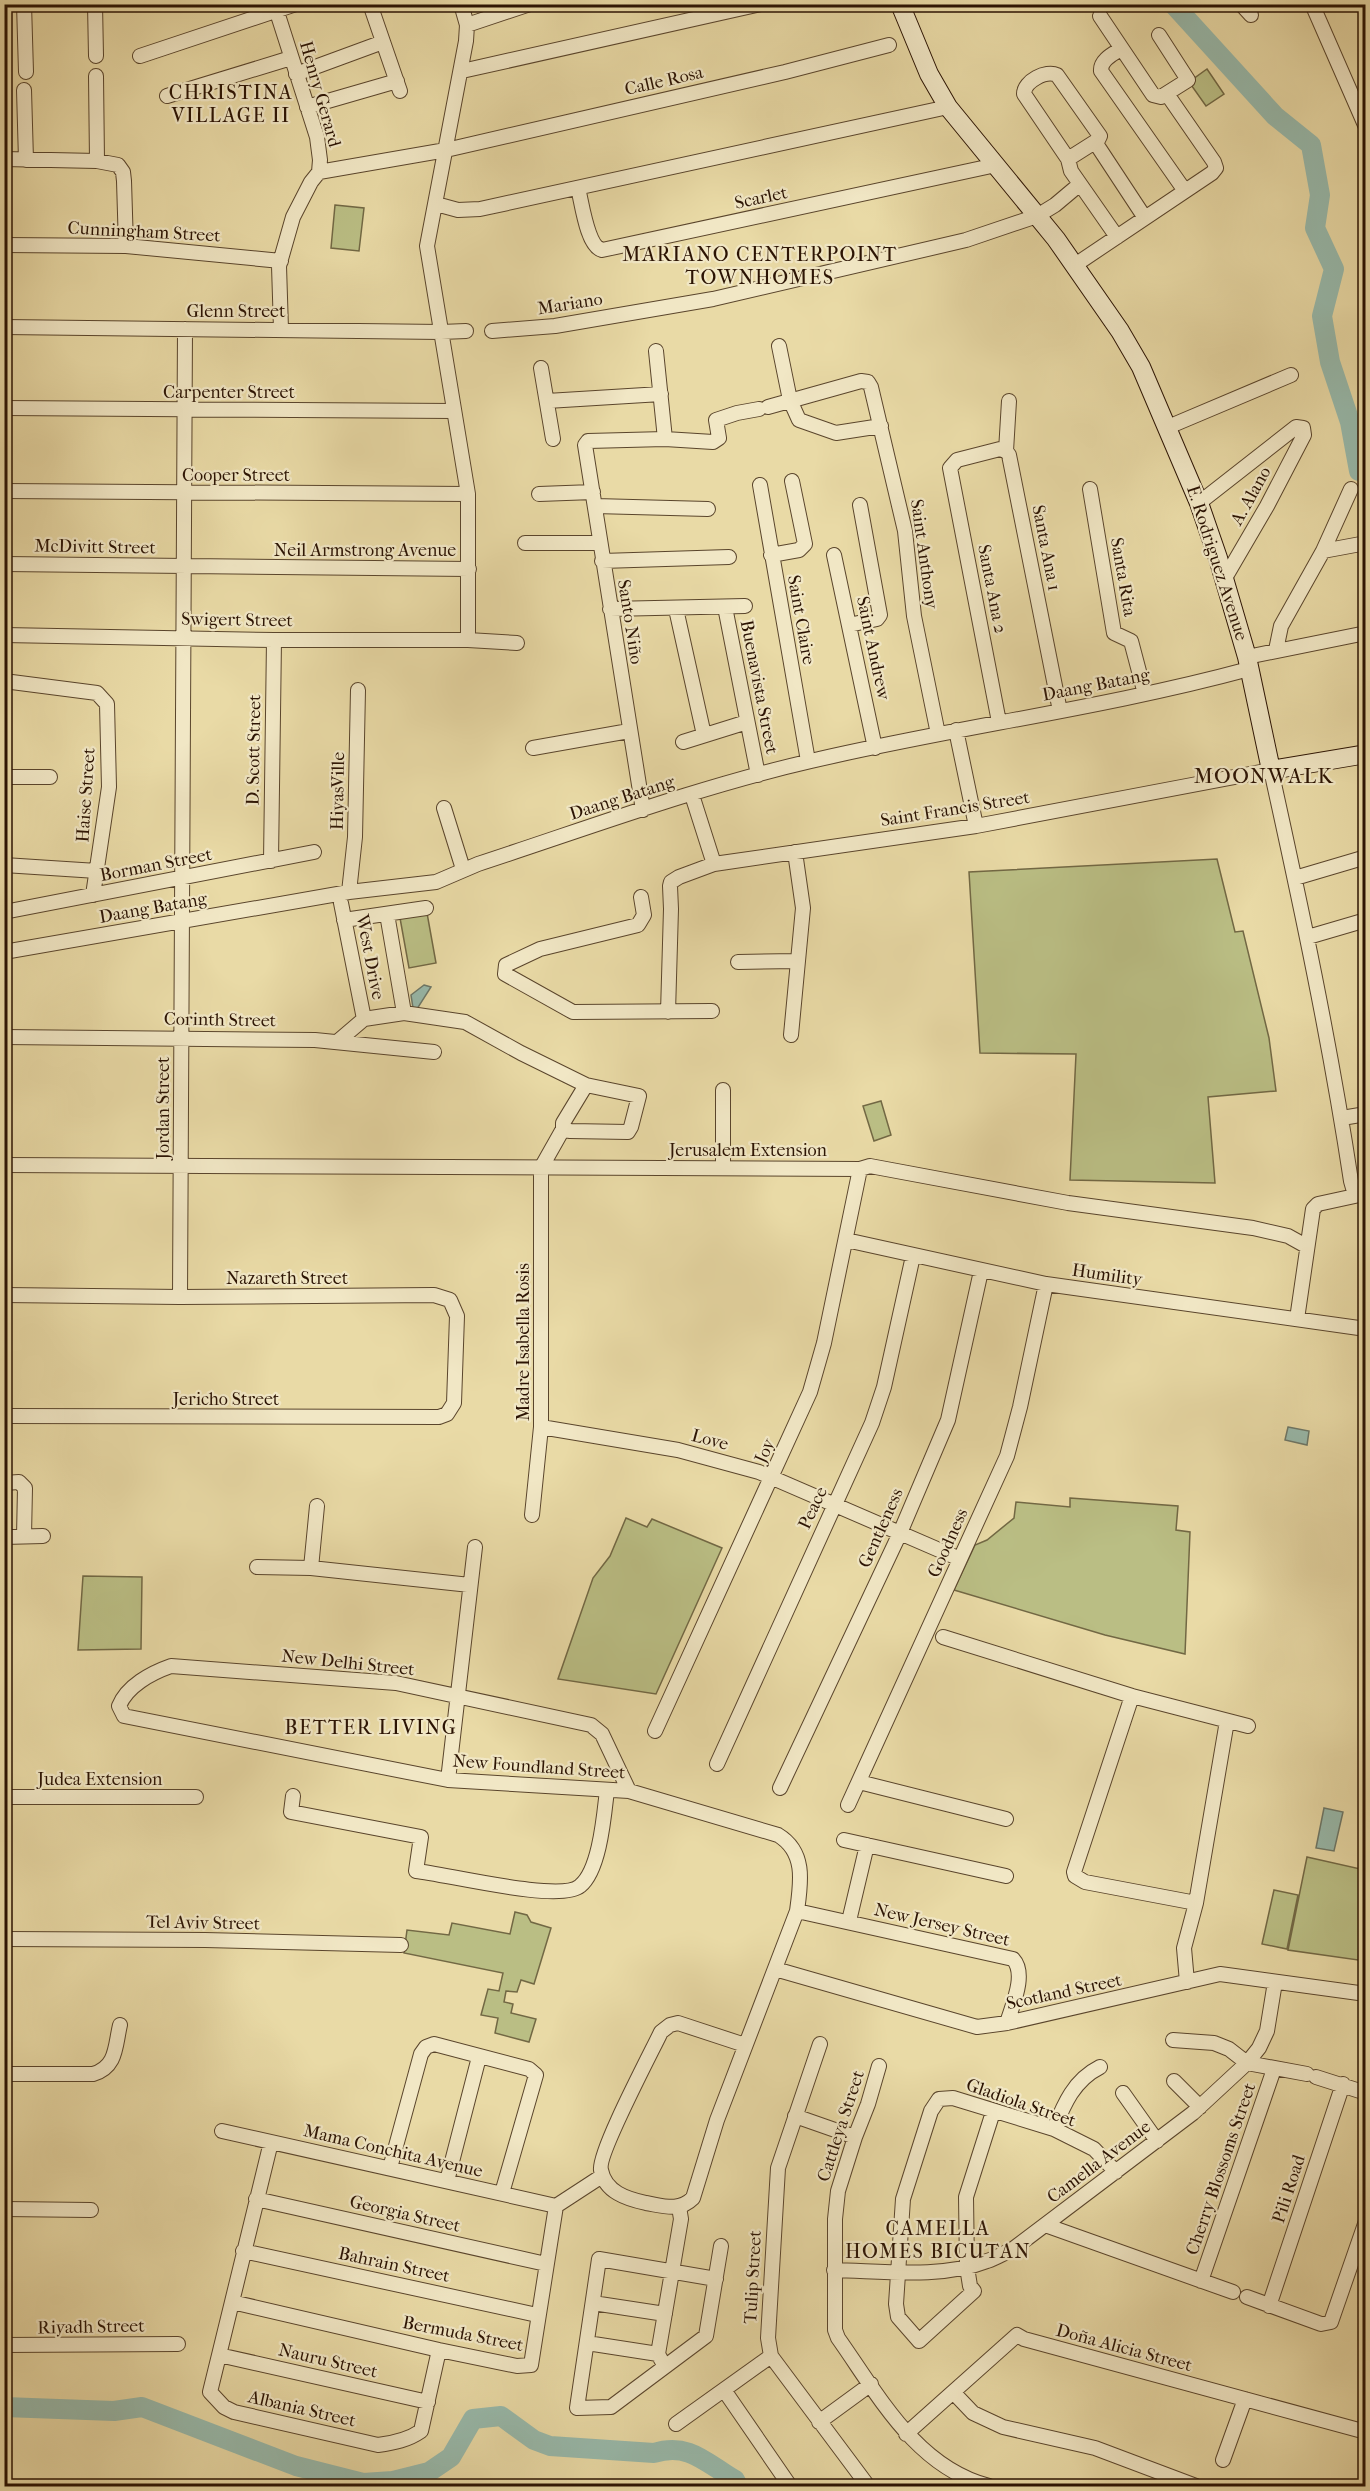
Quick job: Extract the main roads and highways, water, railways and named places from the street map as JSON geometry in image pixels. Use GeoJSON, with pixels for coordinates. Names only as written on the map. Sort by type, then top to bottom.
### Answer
{"type":"FeatureCollection","features":[{"type":"Feature","properties":{"kind":"main road","name":"E. Rodriguez Avenue"},"geometry":{"type":"LineString","coordinates":[[900,4],[929,74],[948,107],[1075,265],[1131,349],[1168,427],[1199,503],[1225,578],[1248,663],[1271,770],[1365,754]]}},
{"type":"Feature","properties":{"kind":"waterway"},"geometry":{"type":"LineString","coordinates":[[1173,4],[1275,116],[1311,145],[1320,195],[1315,228],[1334,269],[1322,316],[1330,362],[1350,422],[1359,471],[1366,473]]}},
{"type":"Feature","properties":{"kind":"waterway"},"geometry":{"type":"LineString","coordinates":[[4,2407],[114,2411],[142,2407],[296,2466],[363,2483],[393,2481],[429,2472],[451,2457],[473,2419],[501,2416],[534,2440],[550,2446],[654,2453],[666,2450],[687,2452],[735,2480],[738,2486]]}},
{"type":"Feature","properties":{"kind":"district","name":"CHRISTINA VILLAGE II"},"geometry":{"type":"Point","coordinates":[231,104]}},
{"type":"Feature","properties":{"kind":"district","name":"MARIANO CENTERPOINT TOWNHOMES"},"geometry":{"type":"Point","coordinates":[760,266]}},
{"type":"Feature","properties":{"kind":"district","name":"MOONWALK"},"geometry":{"type":"Point","coordinates":[1264,776]}},
{"type":"Feature","properties":{"kind":"district","name":"BETTER LIVING"},"geometry":{"type":"Point","coordinates":[371,1727]}},
{"type":"Feature","properties":{"kind":"district","name":"CAMELLA HOMES BICUTAN"},"geometry":{"type":"Point","coordinates":[938,2240]}}]}
